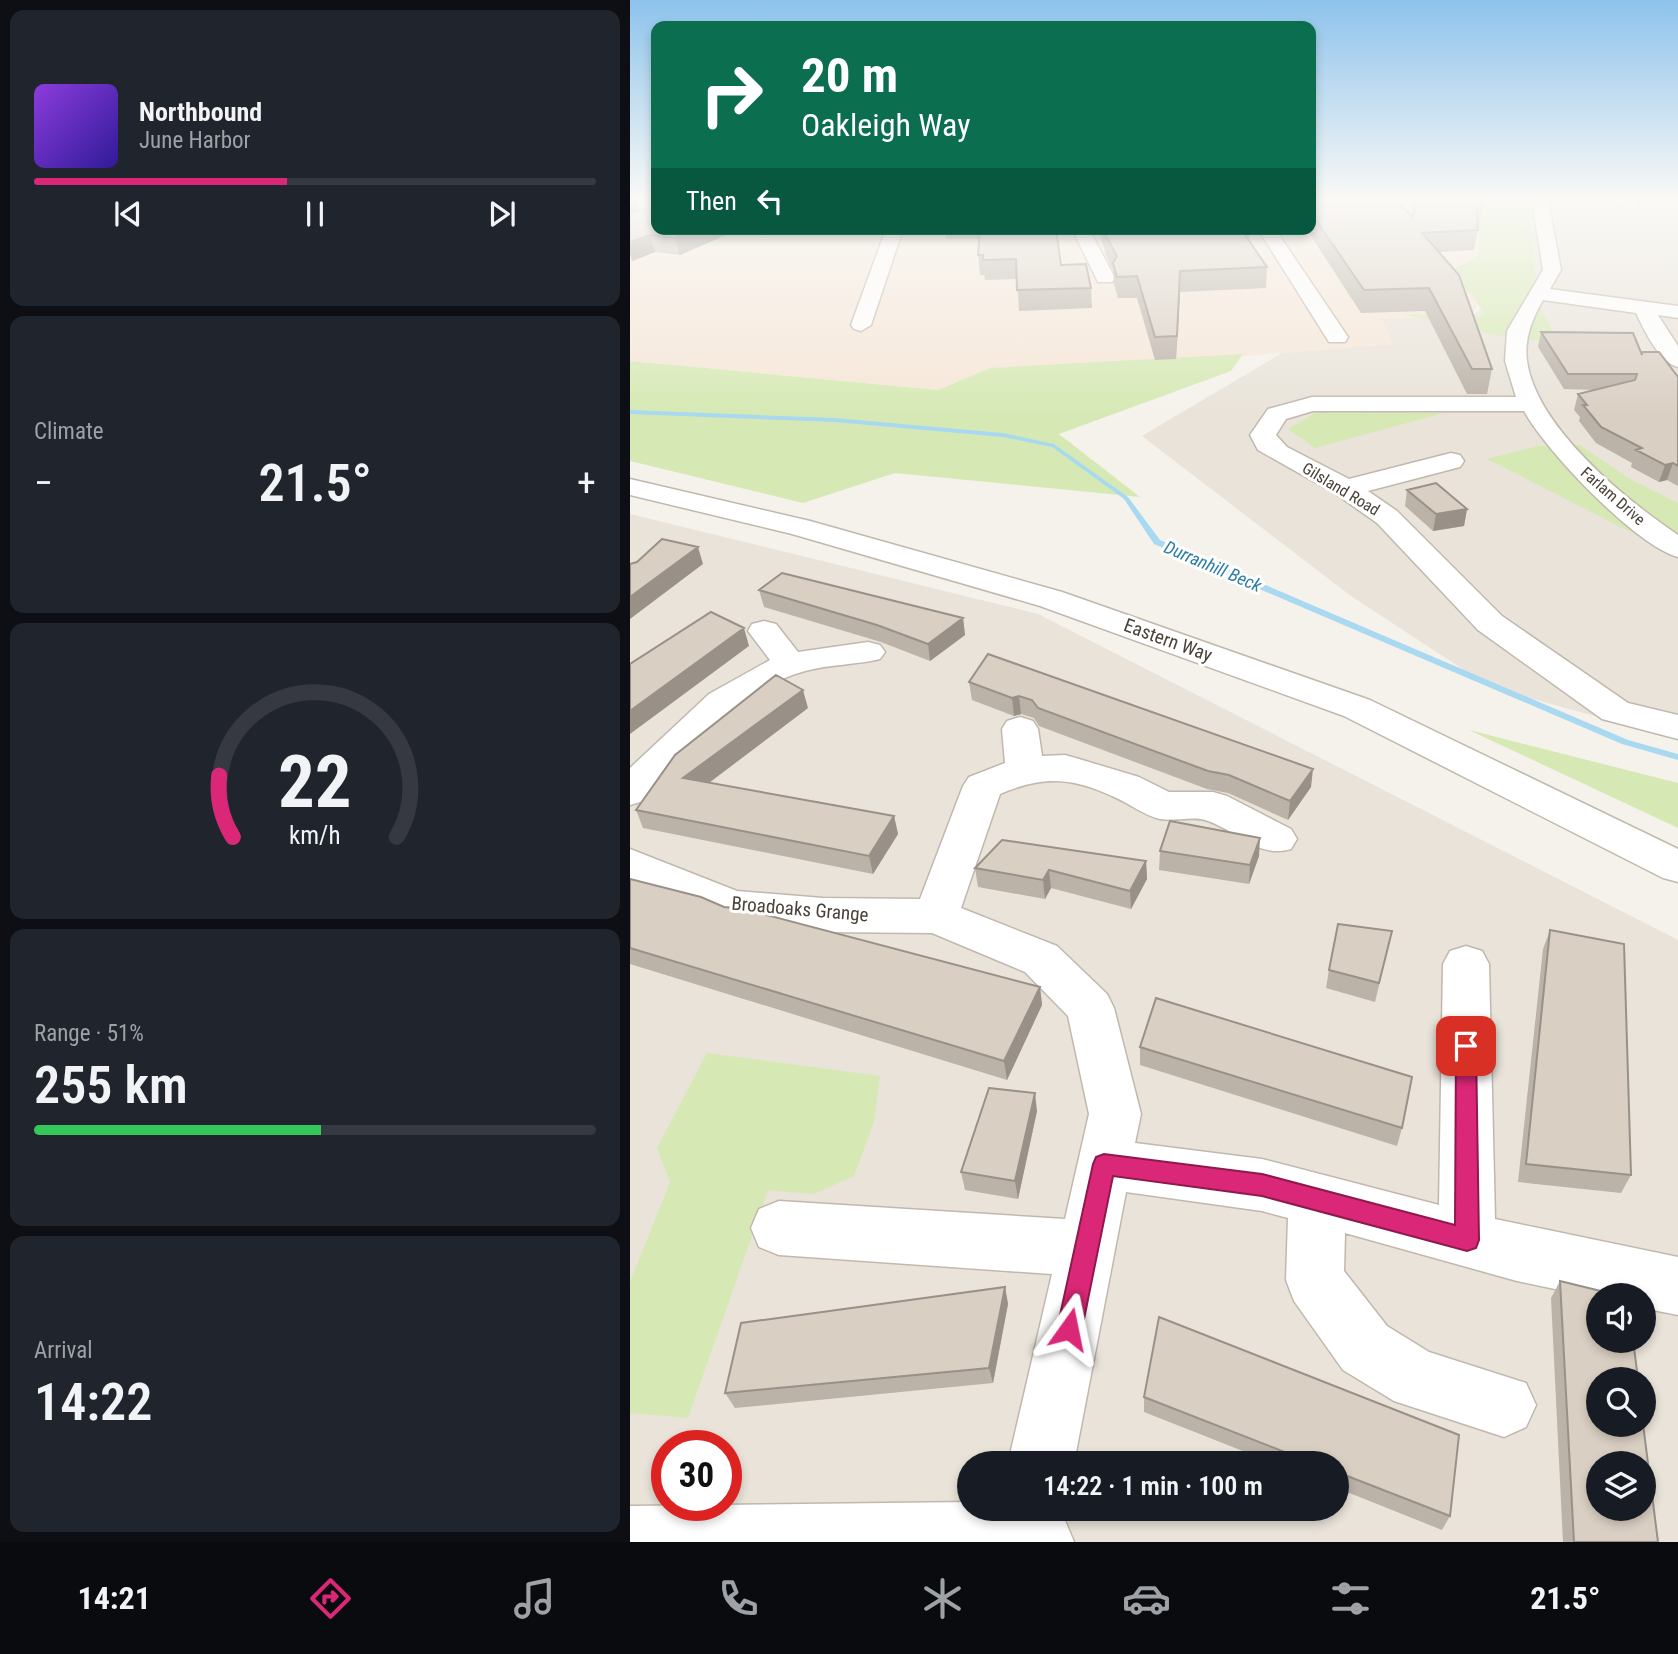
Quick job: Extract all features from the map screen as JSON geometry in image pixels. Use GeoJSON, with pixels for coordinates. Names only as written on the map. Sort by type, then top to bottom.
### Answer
{"type":"FeatureCollection","features":[{"type":"Feature","properties":{"kind":"street"},"geometry":{"type":"LineString","coordinates":[[861,325],[880,272]]}},
{"type":"Feature","properties":{"kind":"street"},"geometry":{"type":"LineString","coordinates":[[1102,272],[1105,278]]}},
{"type":"Feature","properties":{"kind":"street"},"geometry":{"type":"LineString","coordinates":[[1294,272],[1337,337]]}},
{"type":"Feature","properties":{"kind":"street"},"geometry":{"type":"LineString","coordinates":[[1544,285],[1551,272]]}},
{"type":"Feature","properties":{"kind":"street"},"geometry":{"type":"LineString","coordinates":[[1544,285],[1570,279],[1570,272]]}},
{"type":"Feature","properties":{"kind":"street"},"geometry":{"type":"LineString","coordinates":[[1544,285],[1644,308],[1678,312]]}},
{"type":"Feature","properties":{"kind":"street","name":"Farlam Drive"},"geometry":{"type":"LineString","coordinates":[[1544,285],[1518,329],[1514,360],[1534,412],[1583,472],[1678,548]]}},
{"type":"Feature","properties":{"kind":"street"},"geometry":{"type":"LineString","coordinates":[[1644,308],[1655,331],[1678,360]]}},
{"type":"Feature","properties":{"kind":"street","name":"Gilsland Road"},"geometry":{"type":"LineString","coordinates":[[1531,404],[1325,403],[1299,406],[1277,414],[1263,435],[1268,444],[1346,488],[1387,517],[1490,623],[1615,711],[1678,727]]}},
{"type":"Feature","properties":{"kind":"street"},"geometry":{"type":"LineString","coordinates":[[1346,488],[1451,461]]}},
{"type":"Feature","properties":{"kind":"street","name":"Eastern Way"},"geometry":{"type":"LineString","coordinates":[[630,487],[800,527],[1051,599],[1357,708],[1678,867]]}},
{"type":"Feature","properties":{"kind":"street"},"geometry":{"type":"LineString","coordinates":[[764,631],[790,664]]}},
{"type":"Feature","properties":{"kind":"street"},"geometry":{"type":"LineString","coordinates":[[630,792],[691,729],[751,682],[790,664],[868,652]]}},
{"type":"Feature","properties":{"kind":"street"},"geometry":{"type":"LineString","coordinates":[[1020,729],[1026,769]]}},
{"type":"Feature","properties":{"kind":"street"},"geometry":{"type":"LineString","coordinates":[[936,916],[983,786],[1026,769],[1065,768],[1125,786],[1163,806],[1213,806],[1276,839]]}},
{"type":"Feature","properties":{"kind":"street","name":"Broadoaks Grange"},"geometry":{"type":"LineString","coordinates":[[630,864],[732,907],[823,915],[936,916],[1041,958],[1090,1008],[1115,1114],[1044,1451]]}},
{"type":"Feature","properties":{"kind":"street"},"geometry":{"type":"LineString","coordinates":[[1466,964],[1467,1240]]}},
{"type":"Feature","properties":{"kind":"street"},"geometry":{"type":"LineString","coordinates":[[1104,1164],[1262,1185],[1467,1240],[1678,1286]]}},
{"type":"Feature","properties":{"kind":"street"},"geometry":{"type":"LineString","coordinates":[[1317,1199],[1315,1280],[1365,1349],[1416,1380],[1504,1405]]}},
{"type":"Feature","properties":{"kind":"street"},"geometry":{"type":"LineString","coordinates":[[779,1228],[1086,1248]]}},
{"type":"Feature","properties":{"kind":"street"},"geometry":{"type":"LineString","coordinates":[[630,1540],[1032,1529]]}},
{"type":"Feature","properties":{"kind":"shaded area"},"geometry":{"type":"Polygon","coordinates":[[[630,272],[1487,272],[1473,316],[1382,319],[1393,344],[1169,362],[990,368],[938,390],[630,361],[630,272]]]}},
{"type":"Feature","properties":{"kind":"shaded area"},"geometry":{"type":"Polygon","coordinates":[[[1516,272],[1678,272],[1678,739],[1490,687],[1351,596],[1142,436],[1282,353],[1392,344],[1381,319],[1473,316],[1516,272]]]}},
{"type":"Feature","properties":{"kind":"shaded area"},"geometry":{"type":"Polygon","coordinates":[[[630,514],[1038,614],[1678,940],[1678,1542],[630,1542],[630,514]]]}},
{"type":"Feature","properties":{"kind":"green space"},"geometry":{"type":"Polygon","coordinates":[[[1455,272],[1535,272],[1536,299],[1559,343],[1490,334],[1402,314],[1486,316],[1470,293],[1454,283],[1455,272]]]}},
{"type":"Feature","properties":{"kind":"green space"},"geometry":{"type":"Polygon","coordinates":[[[1243,354],[1231,371],[1059,434],[1140,497],[895,473],[803,503],[630,461],[630,361],[938,390],[990,368],[1243,354]]]}},
{"type":"Feature","properties":{"kind":"green space"},"geometry":{"type":"Polygon","coordinates":[[[1317,412],[1444,413],[1315,448],[1288,429],[1317,412]]]}},
{"type":"Feature","properties":{"kind":"green space"},"geometry":{"type":"Polygon","coordinates":[[[1580,445],[1628,478],[1678,503],[1678,556],[1487,459],[1537,446],[1580,445]]]}},
{"type":"Feature","properties":{"kind":"green space"},"geometry":{"type":"Polygon","coordinates":[[[1469,730],[1678,783],[1678,828],[1469,730]]]}},
{"type":"Feature","properties":{"kind":"green space"},"geometry":{"type":"Polygon","coordinates":[[[707,1053],[880,1076],[874,1122],[854,1176],[814,1194],[768,1190],[688,1418],[630,1413],[630,1282],[670,1182],[657,1148],[707,1053]]]}},
{"type":"Feature","properties":{"kind":"building"},"geometry":{"type":"Polygon","coordinates":[[[1016,272],[1088,272],[1091,288],[1017,290],[1016,272]]]}},
{"type":"Feature","properties":{"kind":"building"},"geometry":{"type":"Polygon","coordinates":[[[1116,272],[1180,272],[1177,336],[1155,337],[1137,276],[1117,277],[1116,272]]]}},
{"type":"Feature","properties":{"kind":"building"},"geometry":{"type":"Polygon","coordinates":[[[1352,272],[1456,272],[1492,369],[1472,369],[1429,288],[1364,290],[1352,272]]]}},
{"type":"Feature","properties":{"kind":"building"},"geometry":{"type":"Polygon","coordinates":[[[1541,332],[1633,333],[1642,355],[1642,352],[1659,352],[1678,377],[1678,466],[1673,463],[1665,465],[1636,450],[1642,448],[1601,427],[1583,405],[1587,405],[1578,394],[1635,380],[1637,374],[1568,374],[1541,332]]]}},
{"type":"Feature","properties":{"kind":"building"},"geometry":{"type":"Polygon","coordinates":[[[1436,483],[1467,509],[1436,514],[1407,490],[1436,483]]]}},
{"type":"Feature","properties":{"kind":"building"},"geometry":{"type":"Polygon","coordinates":[[[662,539],[698,547],[630,597],[630,564],[637,562],[662,539]]]}},
{"type":"Feature","properties":{"kind":"building"},"geometry":{"type":"Polygon","coordinates":[[[782,573],[963,618],[928,644],[877,625],[759,590],[782,573]]]}},
{"type":"Feature","properties":{"kind":"building"},"geometry":{"type":"Polygon","coordinates":[[[711,612],[744,628],[630,711],[630,664],[711,612]]]}},
{"type":"Feature","properties":{"kind":"building"},"geometry":{"type":"Polygon","coordinates":[[[988,654],[1313,769],[1290,801],[1229,775],[1208,771],[1038,708],[1032,700],[1019,696],[1012,698],[969,682],[988,654]]]}},
{"type":"Feature","properties":{"kind":"building"},"geometry":{"type":"Polygon","coordinates":[[[776,675],[803,690],[683,778],[894,816],[869,856],[636,810],[675,755],[776,675]]]}},
{"type":"Feature","properties":{"kind":"building"},"geometry":{"type":"Polygon","coordinates":[[[1170,821],[1260,838],[1250,865],[1160,851],[1170,821]]]}},
{"type":"Feature","properties":{"kind":"building"},"geometry":{"type":"Polygon","coordinates":[[[1002,840],[1146,861],[1130,891],[1049,870],[1043,880],[975,868],[1002,840]]]}},
{"type":"Feature","properties":{"kind":"building"},"geometry":{"type":"Polygon","coordinates":[[[630,879],[701,897],[724,907],[744,909],[1040,987],[1004,1061],[630,948],[630,879]]]}},
{"type":"Feature","properties":{"kind":"building"},"geometry":{"type":"Polygon","coordinates":[[[1338,924],[1392,931],[1379,983],[1329,970],[1338,924]]]}},
{"type":"Feature","properties":{"kind":"building"},"geometry":{"type":"Polygon","coordinates":[[[1550,930],[1624,944],[1631,1175],[1526,1164],[1550,930]]]}},
{"type":"Feature","properties":{"kind":"building"},"geometry":{"type":"Polygon","coordinates":[[[1156,998],[1412,1077],[1402,1128],[1140,1047],[1156,998]]]}},
{"type":"Feature","properties":{"kind":"building"},"geometry":{"type":"Polygon","coordinates":[[[989,1088],[1035,1093],[1015,1181],[961,1172],[989,1088]]]}},
{"type":"Feature","properties":{"kind":"building"},"geometry":{"type":"Polygon","coordinates":[[[1560,1281],[1586,1287],[1586,1353],[1635,1353],[1636,1367],[1586,1367],[1586,1437],[1645,1437],[1646,1451],[1586,1451],[1586,1521],[1655,1521],[1658,1542],[1574,1542],[1560,1281]]]}},
{"type":"Feature","properties":{"kind":"building"},"geometry":{"type":"Polygon","coordinates":[[[1005,1287],[989,1368],[725,1393],[741,1323],[1005,1287]]]}},
{"type":"Feature","properties":{"kind":"building"},"geometry":{"type":"Polygon","coordinates":[[[1159,1317],[1459,1435],[1450,1516],[1349,1477],[1349,1451],[1282,1451],[1144,1397],[1159,1317]]]}},
{"type":"Feature","properties":{"kind":"waterway","name":"Durranhill Beck"},"geometry":{"type":"LineString","coordinates":[[630,412],[835,420],[1003,435],[1054,446],[1126,498],[1157,542],[1625,742],[1678,757]]}},
{"type":"Feature","properties":{"kind":"route"},"geometry":{"type":"LineString","coordinates":[[1069,1329],[1104,1164],[1262,1185],[1467,1240],[1466,1046]]}}]}
